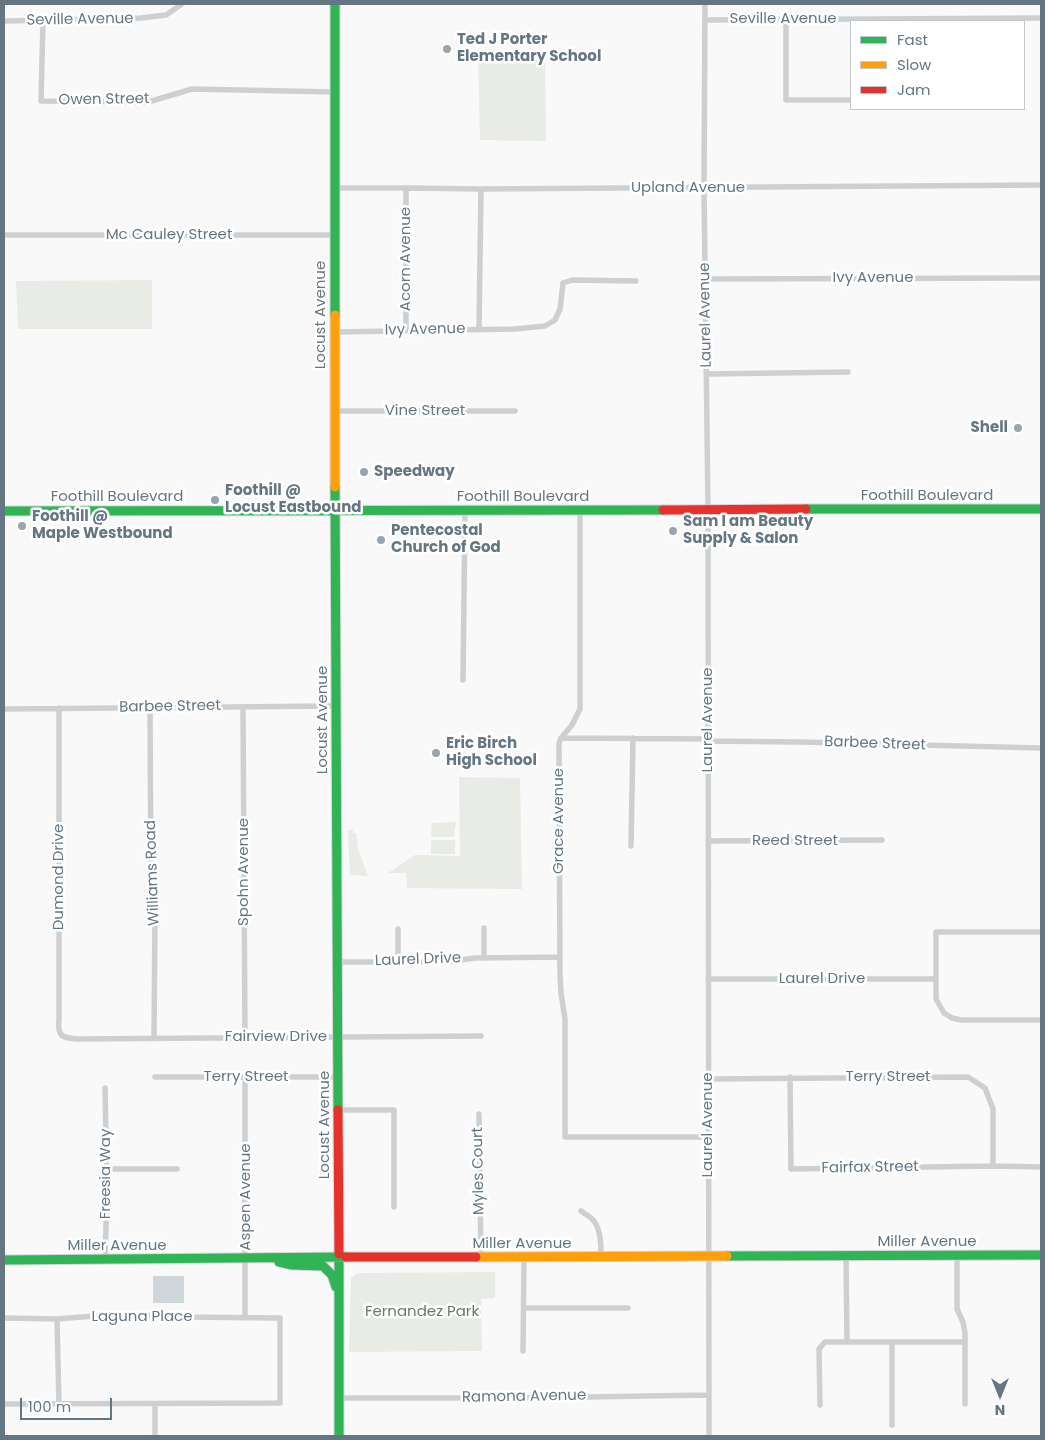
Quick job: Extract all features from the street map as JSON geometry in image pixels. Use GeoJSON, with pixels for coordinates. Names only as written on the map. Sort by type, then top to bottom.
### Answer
{"type":"FeatureCollection","features":[{"type":"Feature","properties":{"kind":"street","name":"Seville Avenue"},"geometry":{"type":"LineString","coordinates":[[4,21],[141,18],[166,15],[182,4]]}},
{"type":"Feature","properties":{"kind":"street","name":"Locust Avenue"},"geometry":{"type":"LineString","coordinates":[[335,4],[334,332],[339,1436]]}},
{"type":"Feature","properties":{"kind":"street","name":"Laurel Avenue"},"geometry":{"type":"LineString","coordinates":[[705,4],[704,188],[708,510],[709,1436]]}},
{"type":"Feature","properties":{"kind":"street","name":"Seville Avenue"},"geometry":{"type":"LineString","coordinates":[[705,20],[1000,20],[1041,18]]}},
{"type":"Feature","properties":{"kind":"street"},"geometry":{"type":"LineString","coordinates":[[786,19],[786,100],[850,100]]}},
{"type":"Feature","properties":{"kind":"street","name":"Owen Street"},"geometry":{"type":"LineString","coordinates":[[43,21],[41,101],[148,102],[192,90],[335,92]]}},
{"type":"Feature","properties":{"kind":"street","name":"Upland Avenue"},"geometry":{"type":"LineString","coordinates":[[334,188],[481,189],[1041,185]]}},
{"type":"Feature","properties":{"kind":"street","name":"Acorn Avenue"},"geometry":{"type":"LineString","coordinates":[[406,188],[406,331]]}},
{"type":"Feature","properties":{"kind":"street"},"geometry":{"type":"LineString","coordinates":[[479,329],[481,189]]}},
{"type":"Feature","properties":{"kind":"street","name":"Mc Cauley Street"},"geometry":{"type":"LineString","coordinates":[[4,235],[335,235]]}},
{"type":"Feature","properties":{"kind":"street","name":"Ivy Avenue"},"geometry":{"type":"LineString","coordinates":[[705,279],[1041,278]]}},
{"type":"Feature","properties":{"kind":"street","name":"Ivy Avenue"},"geometry":{"type":"LineString","coordinates":[[334,332],[515,329],[546,326],[555,320],[560,309],[563,283],[572,280],[636,281]]}},
{"type":"Feature","properties":{"kind":"street"},"geometry":{"type":"LineString","coordinates":[[706,374],[848,372]]}},
{"type":"Feature","properties":{"kind":"street","name":"Vine Street"},"geometry":{"type":"LineString","coordinates":[[335,411],[515,411]]}},
{"type":"Feature","properties":{"kind":"street","name":"Foothill Boulevard"},"geometry":{"type":"LineString","coordinates":[[4,511],[1041,509]]}},
{"type":"Feature","properties":{"kind":"street"},"geometry":{"type":"LineString","coordinates":[[462,680],[464,510]]}},
{"type":"Feature","properties":{"kind":"street"},"geometry":{"type":"LineString","coordinates":[[561,738],[572,725],[580,709],[580,511]]}},
{"type":"Feature","properties":{"kind":"street","name":"Spohn Avenue"},"geometry":{"type":"LineString","coordinates":[[243,706],[245,1037]]}},
{"type":"Feature","properties":{"kind":"street","name":"Barbee Street"},"geometry":{"type":"LineString","coordinates":[[4,709],[336,706]]}},
{"type":"Feature","properties":{"kind":"street","name":"Dumond Drive"},"geometry":{"type":"LineString","coordinates":[[59,708],[60,1020],[58,1028],[62,1035],[66,1038],[71,1038]]}},
{"type":"Feature","properties":{"kind":"street","name":"Williams Road"},"geometry":{"type":"LineString","coordinates":[[150,708],[152,889],[155,915],[154,1038]]}},
{"type":"Feature","properties":{"kind":"street","name":"Barbee Street"},"geometry":{"type":"LineString","coordinates":[[561,738],[1041,748]]}},
{"type":"Feature","properties":{"kind":"street","name":"Grace Avenue"},"geometry":{"type":"LineString","coordinates":[[561,738],[559,743],[560,985],[565,1019],[565,1137],[708,1137]]}},
{"type":"Feature","properties":{"kind":"street"},"geometry":{"type":"LineString","coordinates":[[631,846],[633,738]]}},
{"type":"Feature","properties":{"kind":"street","name":"Reed Street"},"geometry":{"type":"LineString","coordinates":[[708,841],[882,840]]}},
{"type":"Feature","properties":{"kind":"street"},"geometry":{"type":"LineString","coordinates":[[484,928],[484,958]]}},
{"type":"Feature","properties":{"kind":"street"},"geometry":{"type":"LineString","coordinates":[[398,929],[398,962]]}},
{"type":"Feature","properties":{"kind":"street"},"geometry":{"type":"LineString","coordinates":[[1041,932],[936,932],[936,999],[944,1013],[952,1018],[961,1020],[1041,1020]]}},
{"type":"Feature","properties":{"kind":"street","name":"Laurel Drive"},"geometry":{"type":"LineString","coordinates":[[337,962],[446,962],[484,958],[560,957]]}},
{"type":"Feature","properties":{"kind":"street","name":"Laurel Drive"},"geometry":{"type":"LineString","coordinates":[[708,978],[936,979]]}},
{"type":"Feature","properties":{"kind":"street","name":"Fairview Drive"},"geometry":{"type":"LineString","coordinates":[[71,1038],[482,1036]]}},
{"type":"Feature","properties":{"kind":"street","name":"Terry Street"},"geometry":{"type":"LineString","coordinates":[[154,1077],[338,1077]]}},
{"type":"Feature","properties":{"kind":"street","name":"Aspen Avenue"},"geometry":{"type":"LineString","coordinates":[[245,1077],[245,1318]]}},
{"type":"Feature","properties":{"kind":"street","name":"Fairfax Street"},"geometry":{"type":"LineString","coordinates":[[790,1077],[791,1169],[1041,1167]]}},
{"type":"Feature","properties":{"kind":"street","name":"Terry Street"},"geometry":{"type":"LineString","coordinates":[[708,1079],[968,1077],[985,1088],[993,1109],[993,1166]]}},
{"type":"Feature","properties":{"kind":"street","name":"Freesia Way"},"geometry":{"type":"LineString","coordinates":[[105,1088],[105,1259]]}},
{"type":"Feature","properties":{"kind":"street"},"geometry":{"type":"LineString","coordinates":[[338,1110],[394,1110],[394,1207]]}},
{"type":"Feature","properties":{"kind":"street","name":"Myles Court"},"geometry":{"type":"LineString","coordinates":[[479,1114],[481,1258]]}},
{"type":"Feature","properties":{"kind":"street"},"geometry":{"type":"LineString","coordinates":[[106,1169],[177,1169]]}},
{"type":"Feature","properties":{"kind":"street"},"geometry":{"type":"LineString","coordinates":[[581,1211],[594,1220],[598,1229],[601,1241],[601,1257]]}},
{"type":"Feature","properties":{"kind":"street","name":"Miller Avenue"},"geometry":{"type":"LineString","coordinates":[[4,1260],[1041,1255]]}},
{"type":"Feature","properties":{"kind":"street"},"geometry":{"type":"LineString","coordinates":[[846,1256],[847,1342]]}},
{"type":"Feature","properties":{"kind":"street"},"geometry":{"type":"LineString","coordinates":[[957,1256],[957,1309],[963,1322],[965,1342],[965,1404]]}},
{"type":"Feature","properties":{"kind":"street"},"geometry":{"type":"LineString","coordinates":[[264,1258],[292,1264],[323,1266],[332,1275],[339,1294]]}},
{"type":"Feature","properties":{"kind":"street"},"geometry":{"type":"LineString","coordinates":[[523,1352],[524,1258]]}},
{"type":"Feature","properties":{"kind":"street"},"geometry":{"type":"LineString","coordinates":[[524,1308],[628,1308]]}},
{"type":"Feature","properties":{"kind":"street","name":"Laguna Place"},"geometry":{"type":"LineString","coordinates":[[4,1318],[57,1319],[107,1315],[152,1315],[280,1318],[280,1403],[155,1404]]}},
{"type":"Feature","properties":{"kind":"street"},"geometry":{"type":"LineString","coordinates":[[57,1319],[59,1404]]}},
{"type":"Feature","properties":{"kind":"street"},"geometry":{"type":"LineString","coordinates":[[820,1405],[819,1349],[825,1342],[965,1342]]}},
{"type":"Feature","properties":{"kind":"street"},"geometry":{"type":"LineString","coordinates":[[892,1342],[892,1425]]}},
{"type":"Feature","properties":{"kind":"street","name":"Ramona Avenue"},"geometry":{"type":"LineString","coordinates":[[339,1398],[708,1395]]}},
{"type":"Feature","properties":{"kind":"street"},"geometry":{"type":"LineString","coordinates":[[4,1404],[155,1404],[155,1436]]}},
{"type":"Feature","properties":{"kind":"green space"},"geometry":{"type":"Polygon","coordinates":[[[478,53],[545,54],[546,141],[480,140],[478,53]]]}},
{"type":"Feature","properties":{"kind":"green space"},"geometry":{"type":"Polygon","coordinates":[[[152,280],[152,329],[18,329],[16,281],[152,280]]]}},
{"type":"Feature","properties":{"kind":"green space"},"geometry":{"type":"Polygon","coordinates":[[[459,777],[520,778],[522,889],[407,888],[406,873],[388,873],[415,855],[460,856],[459,777]]]}},
{"type":"Feature","properties":{"kind":"green space"},"geometry":{"type":"Polygon","coordinates":[[[456,822],[454,837],[431,837],[432,823],[456,822]]]}},
{"type":"Feature","properties":{"kind":"green space"},"geometry":{"type":"Polygon","coordinates":[[[348,830],[353,830],[353,833],[356,833],[358,848],[368,876],[350,875],[348,830]]]}},
{"type":"Feature","properties":{"kind":"green space"},"geometry":{"type":"Polygon","coordinates":[[[431,840],[455,840],[455,854],[431,854],[431,840]]]}},
{"type":"Feature","properties":{"kind":"green space","name":"Fernandez Park"},"geometry":{"type":"Polygon","coordinates":[[[495,1272],[495,1298],[481,1299],[482,1351],[349,1352],[351,1278],[357,1273],[495,1272]]]}},
{"type":"Feature","properties":{"kind":"shaded area"},"geometry":{"type":"Polygon","coordinates":[[[153,1276],[184,1276],[184,1303],[153,1303],[153,1276]]]}},
{"type":"Feature","properties":{"kind":"traffic: fast"},"geometry":{"type":"LineString","coordinates":[[335,4],[335,315]]}},
{"type":"Feature","properties":{"kind":"traffic: fast"},"geometry":{"type":"LineString","coordinates":[[335,487],[338,1110]]}},
{"type":"Feature","properties":{"kind":"traffic: fast"},"geometry":{"type":"LineString","coordinates":[[806,509],[1041,509]]}},
{"type":"Feature","properties":{"kind":"traffic: fast"},"geometry":{"type":"LineString","coordinates":[[4,511],[663,510]]}},
{"type":"Feature","properties":{"kind":"traffic: fast"},"geometry":{"type":"LineString","coordinates":[[339,1254],[339,1436]]}},
{"type":"Feature","properties":{"kind":"traffic: fast"},"geometry":{"type":"LineString","coordinates":[[727,1256],[1041,1255]]}},
{"type":"Feature","properties":{"kind":"traffic: fast"},"geometry":{"type":"LineString","coordinates":[[4,1260],[346,1257]]}},
{"type":"Feature","properties":{"kind":"traffic: fast"},"geometry":{"type":"LineString","coordinates":[[279,1262],[292,1265],[323,1266],[332,1275],[336,1287]]}},
{"type":"Feature","properties":{"kind":"traffic: slow"},"geometry":{"type":"LineString","coordinates":[[335,315],[335,487]]}},
{"type":"Feature","properties":{"kind":"traffic: slow"},"geometry":{"type":"LineString","coordinates":[[476,1257],[727,1256]]}},
{"type":"Feature","properties":{"kind":"traffic: jam"},"geometry":{"type":"LineString","coordinates":[[663,510],[806,509]]}},
{"type":"Feature","properties":{"kind":"traffic: jam"},"geometry":{"type":"LineString","coordinates":[[338,1110],[339,1254]]}},
{"type":"Feature","properties":{"kind":"traffic: jam"},"geometry":{"type":"LineString","coordinates":[[346,1257],[476,1257]]}},
{"type":"Feature","properties":{"kind":"place","name":"Ted J Porter Elementary School"},"geometry":{"type":"Point","coordinates":[447,49]}},
{"type":"Feature","properties":{"kind":"place","name":"Shell"},"geometry":{"type":"Point","coordinates":[1018,428]}},
{"type":"Feature","properties":{"kind":"place","name":"Speedway"},"geometry":{"type":"Point","coordinates":[364,472]}},
{"type":"Feature","properties":{"kind":"place","name":"Foothill @ Locust Eastbound"},"geometry":{"type":"Point","coordinates":[215,500]}},
{"type":"Feature","properties":{"kind":"place","name":"Foothill @ Maple Westbound"},"geometry":{"type":"Point","coordinates":[22,526]}},
{"type":"Feature","properties":{"kind":"place","name":"Sam I am Beauty Supply & Salon"},"geometry":{"type":"Point","coordinates":[673,531]}},
{"type":"Feature","properties":{"kind":"place","name":"Pentecostal Church of God"},"geometry":{"type":"Point","coordinates":[381,540]}},
{"type":"Feature","properties":{"kind":"place","name":"Eric Birch High School"},"geometry":{"type":"Point","coordinates":[436,753]}}]}
